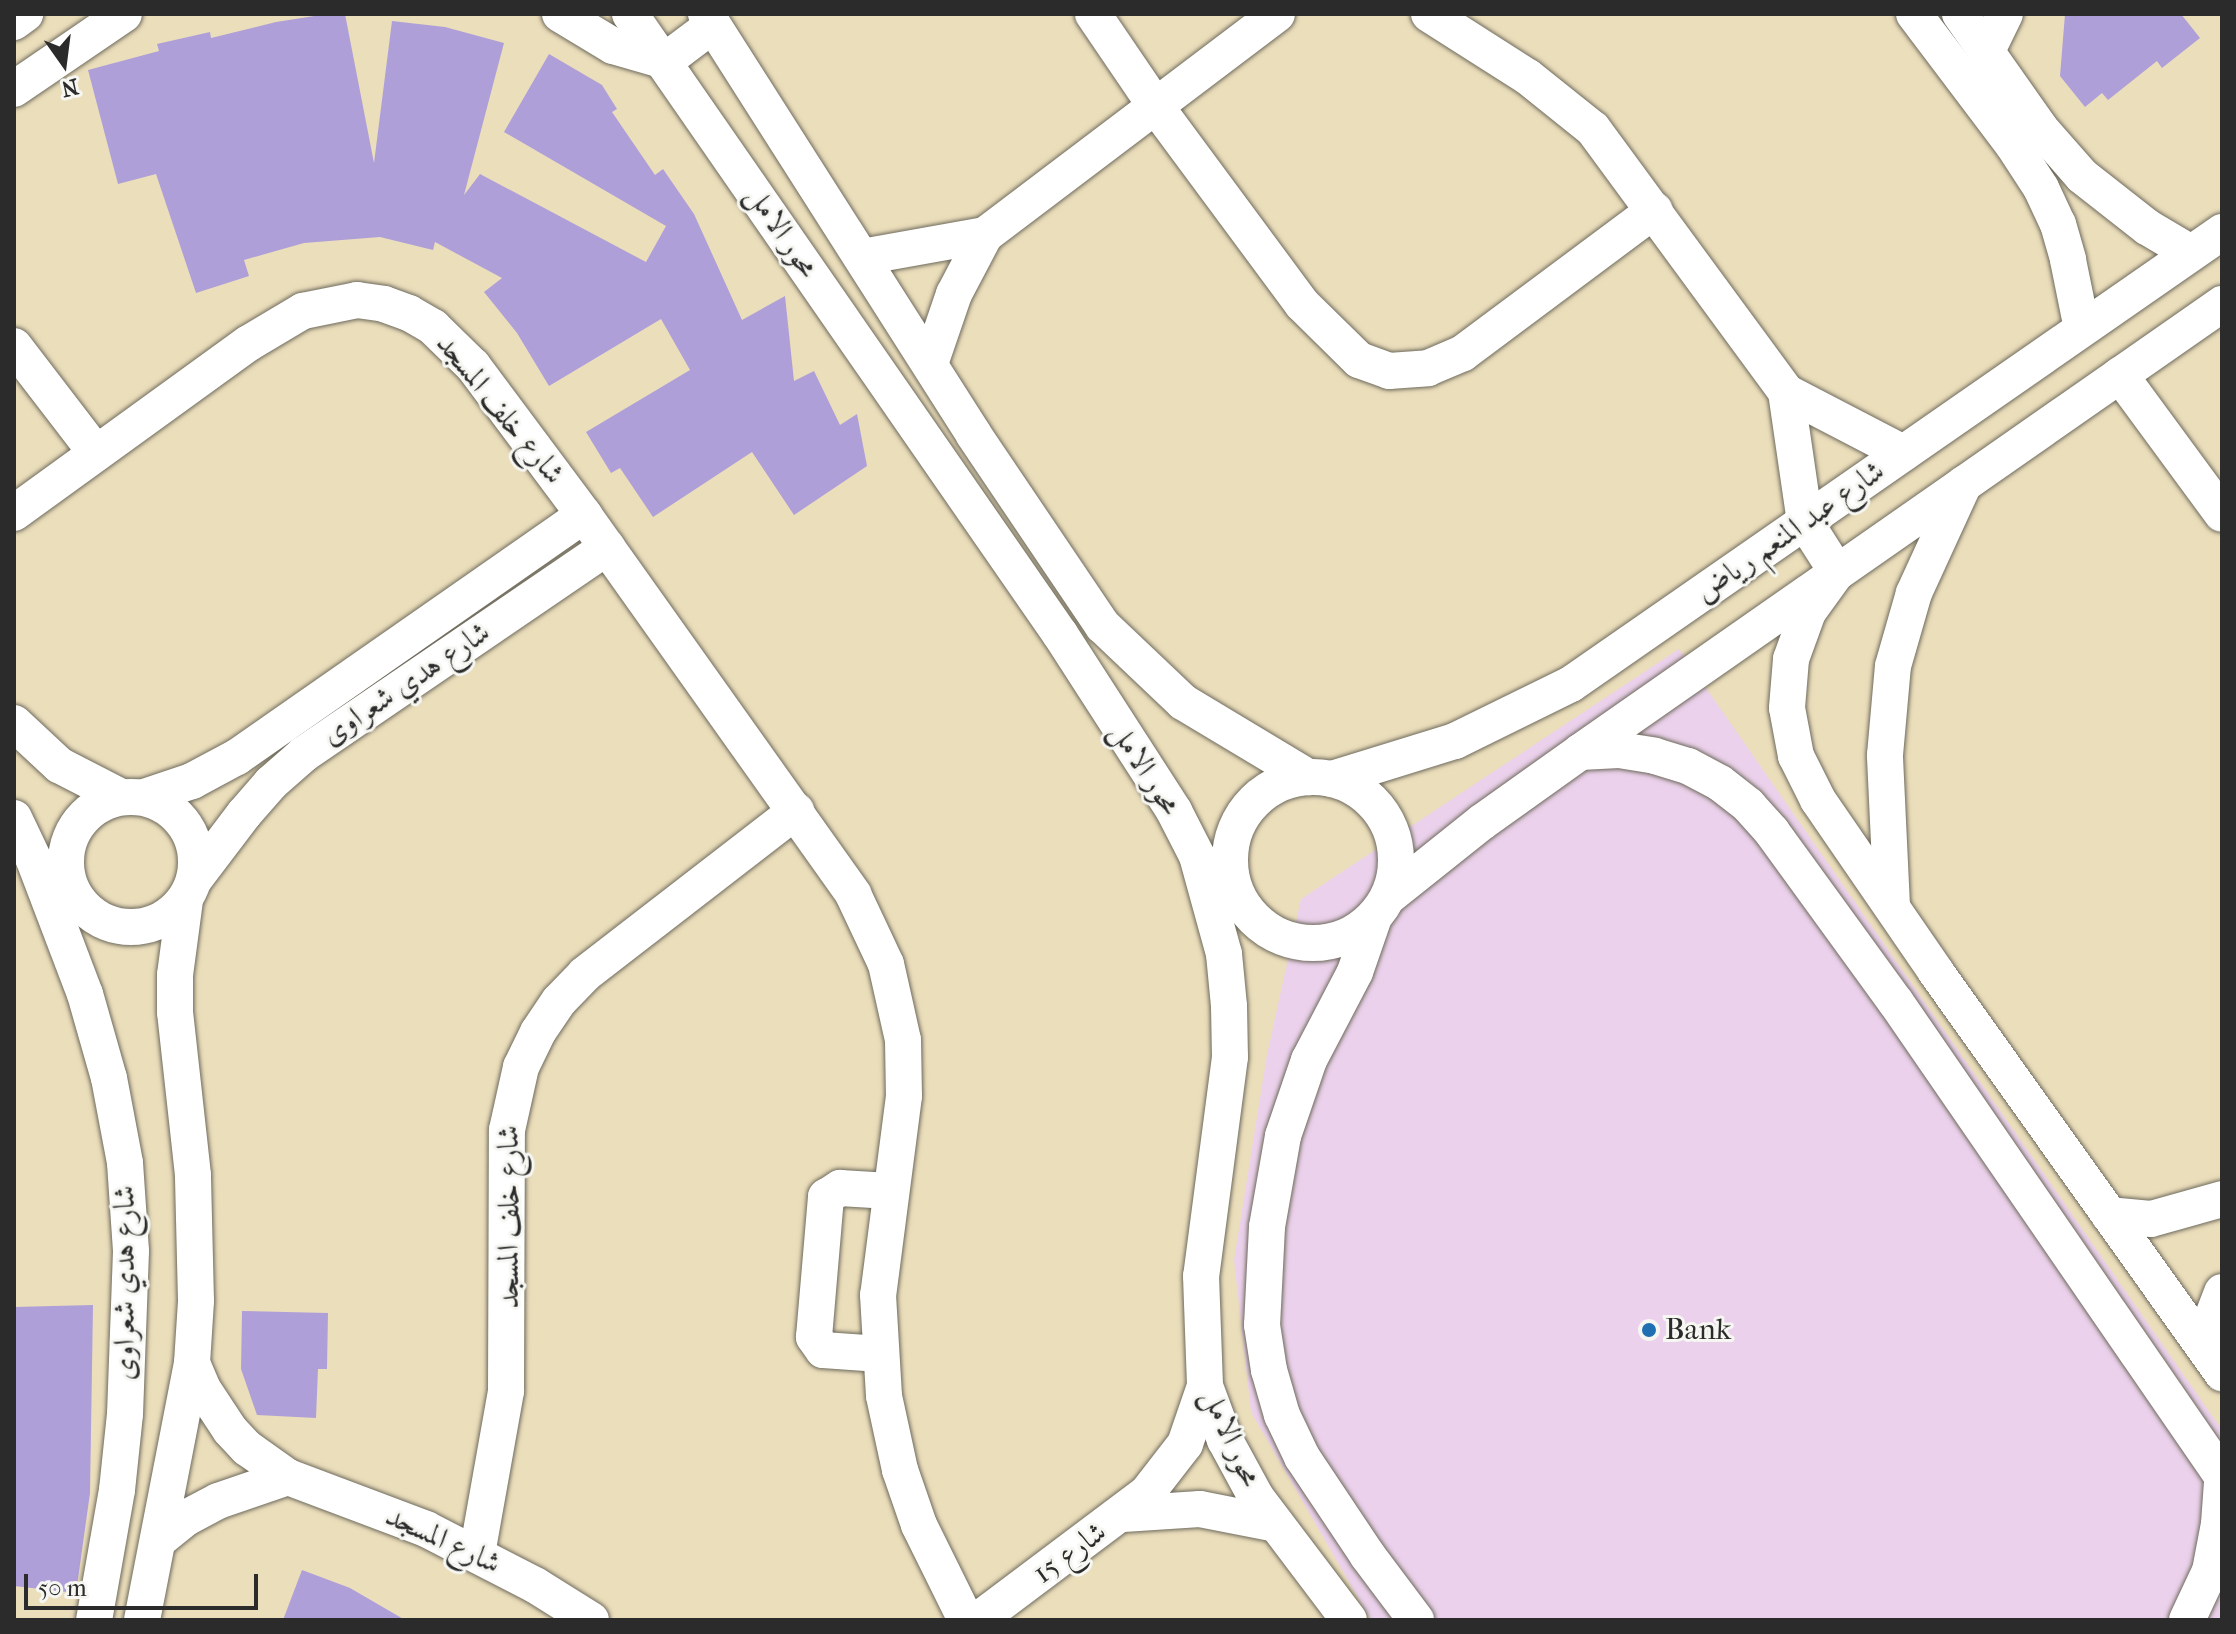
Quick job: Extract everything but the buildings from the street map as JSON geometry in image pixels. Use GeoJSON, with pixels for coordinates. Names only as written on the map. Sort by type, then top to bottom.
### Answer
{"type":"FeatureCollection","features":[{"type":"Feature","properties":{"kind":"street"},"geometry":{"type":"LineString","coordinates":[[14,22],[25,14]]}},
{"type":"Feature","properties":{"kind":"street"},"geometry":{"type":"LineString","coordinates":[[14,89],[124,14]]}},
{"type":"Feature","properties":{"kind":"street"},"geometry":{"type":"LineString","coordinates":[[560,14],[613,46],[665,61],[709,19]]}},
{"type":"Feature","properties":{"kind":"street","name":"محور الامل"},"geometry":{"type":"LineString","coordinates":[[630,14],[1060,634],[1174,811],[1197,856],[1224,954],[1230,1057],[1201,1276],[1205,1386],[1239,1469],[1276,1524],[1349,1620]]}},
{"type":"Feature","properties":{"kind":"street"},"geometry":{"type":"LineString","coordinates":[[1093,14],[1157,108],[1302,304],[1359,360],[1389,371],[1428,368],[1463,353],[1655,210]]}},
{"type":"Feature","properties":{"kind":"street"},"geometry":{"type":"LineString","coordinates":[[930,364],[954,294],[985,235],[1157,108],[1277,14]]}},
{"type":"Feature","properties":{"kind":"street"},"geometry":{"type":"LineString","coordinates":[[1429,14],[1528,77],[1593,129],[1786,392],[1903,453]]}},
{"type":"Feature","properties":{"kind":"street"},"geometry":{"type":"LineString","coordinates":[[1914,14],[2026,137],[2082,176],[2113,203],[2191,253]]}},
{"type":"Feature","properties":{"kind":"street"},"geometry":{"type":"LineString","coordinates":[[1960,14],[1987,51],[2026,137],[2041,188],[2058,224],[2082,329]]}},
{"type":"Feature","properties":{"kind":"street"},"geometry":{"type":"LineString","coordinates":[[1987,51],[2005,14]]}},
{"type":"Feature","properties":{"kind":"street","name":"محور الامل"},"geometry":{"type":"LineString","coordinates":[[709,19],[974,435],[1103,626],[1183,702],[1320,778]]}},
{"type":"Feature","properties":{"kind":"street","name":"شارع عبد المنعم رياض"},"geometry":{"type":"LineString","coordinates":[[1320,778],[1455,741],[1533,705],[1601,664],[2222,232]]}},
{"type":"Feature","properties":{"kind":"street"},"geometry":{"type":"LineString","coordinates":[[862,257],[985,235]]}},
{"type":"Feature","properties":{"kind":"street","name":"شارع خلف المسجد"},"geometry":{"type":"LineString","coordinates":[[14,513],[281,322],[330,303],[357,300],[384,304],[409,313],[453,345],[607,547],[796,811],[853,894],[872,928],[896,1002],[903,1040],[904,1096],[878,1295],[880,1354],[887,1412],[900,1470],[919,1525],[966,1620]]}},
{"type":"Feature","properties":{"kind":"street","name":"شارع عبد المنعم رياض"},"geometry":{"type":"LineString","coordinates":[[1381,907],[1482,822],[2222,304]]}},
{"type":"Feature","properties":{"kind":"street"},"geometry":{"type":"LineString","coordinates":[[14,346],[96,453]]}},
{"type":"Feature","properties":{"kind":"street"},"geometry":{"type":"LineString","coordinates":[[2120,375],[2222,514]]}},
{"type":"Feature","properties":{"kind":"street"},"geometry":{"type":"LineString","coordinates":[[1786,392],[1805,522],[1837,572],[1808,612],[1795,647],[1787,708],[1796,756],[1818,800],[1936,972],[2215,1364]]}},
{"type":"Feature","properties":{"kind":"street"},"geometry":{"type":"LineString","coordinates":[[1892,907],[1885,755],[1893,666],[1914,593],[1965,483]]}},
{"type":"Feature","properties":{"kind":"street","name":"شارع هدي شعراوى"},"geometry":{"type":"LineString","coordinates":[[132,797],[192,781],[237,757],[584,515]]}},
{"type":"Feature","properties":{"kind":"street","name":"شارع هدي شعراوى"},"geometry":{"type":"LineString","coordinates":[[189,890],[262,793],[304,754],[607,547]]}},
{"type":"Feature","properties":{"kind":"street"},"geometry":{"type":"LineString","coordinates":[[14,723],[59,765],[132,797],[161,803],[187,827],[197,862],[189,890],[175,975],[175,1012],[193,1175],[196,1301],[192,1363],[142,1620]]}},
{"type":"Feature","properties":{"kind":"street"},"geometry":{"type":"LineString","coordinates":[[1580,752],[1619,750],[1688,766],[1720,783],[1748,805],[1772,832],[1895,1001],[2222,1476]]}},
{"type":"Feature","properties":{"kind":"street"},"geometry":{"type":"LineString","coordinates":[[1224,954],[1239,896],[1229,860],[1234,835],[1244,813],[1262,795],[1283,782],[1320,778],[1355,788],[1375,803],[1389,824],[1396,848],[1396,873],[1359,963],[1320,1036],[1294,1098],[1275,1176],[1262,1279],[1262,1325],[1269,1370],[1282,1415],[1302,1457],[1368,1556],[1416,1620]]}},
{"type":"Feature","properties":{"kind":"street"},"geometry":{"type":"LineString","coordinates":[[132,797],[100,805],[83,817],[71,836],[66,857],[68,878],[75,895],[102,920],[138,927],[172,913],[189,890]]}},
{"type":"Feature","properties":{"kind":"street","name":"شارع خلف المسجد"},"geometry":{"type":"LineString","coordinates":[[477,1554],[506,1391],[507,1130],[521,1067],[538,1032],[559,1001],[585,974],[796,811]]}},
{"type":"Feature","properties":{"kind":"street","name":"شارع هدي شعراوى"},"geometry":{"type":"LineString","coordinates":[[14,818],[34,860],[85,994],[109,1078],[122,1149],[131,1251],[122,1444],[94,1620]]}},
{"type":"Feature","properties":{"kind":"street"},"geometry":{"type":"LineString","coordinates":[[1197,856],[1271,931],[1306,943],[1331,942],[1354,933],[1381,907]]}},
{"type":"Feature","properties":{"kind":"street"},"geometry":{"type":"LineString","coordinates":[[34,860],[68,878]]}},
{"type":"Feature","properties":{"kind":"street"},"geometry":{"type":"LineString","coordinates":[[85,994],[102,920]]}},
{"type":"Feature","properties":{"kind":"street"},"geometry":{"type":"LineString","coordinates":[[1895,1001],[1936,972]]}},
{"type":"Feature","properties":{"kind":"street"},"geometry":{"type":"LineString","coordinates":[[880,1354],[823,1350],[814,1337],[826,1197],[840,1188],[890,1191]]}},
{"type":"Feature","properties":{"kind":"street"},"geometry":{"type":"LineString","coordinates":[[2109,1215],[2151,1219],[2222,1199]]}},
{"type":"Feature","properties":{"kind":"street"},"geometry":{"type":"LineString","coordinates":[[2215,1364],[2211,1321],[2222,1292]]}},
{"type":"Feature","properties":{"kind":"street","name":"شارع المسجد"},"geometry":{"type":"LineString","coordinates":[[192,1363],[203,1389],[230,1430],[247,1448],[288,1477],[369,1505],[477,1554],[591,1620]]}},
{"type":"Feature","properties":{"kind":"street","name":"شارع 15"},"geometry":{"type":"LineString","coordinates":[[978,1620],[1123,1514],[1168,1470],[1185,1444],[1205,1386]]}},
{"type":"Feature","properties":{"kind":"street"},"geometry":{"type":"LineString","coordinates":[[160,1539],[186,1518],[218,1501],[288,1477]]}},
{"type":"Feature","properties":{"kind":"street"},"geometry":{"type":"LineString","coordinates":[[2187,1620],[2210,1571],[2219,1524],[2222,1482]]}},
{"type":"Feature","properties":{"kind":"street","name":"شارع 15"},"geometry":{"type":"LineString","coordinates":[[1123,1514],[1200,1509],[1276,1524]]}},
{"type":"Feature","properties":{"kind":"street"},"geometry":{"type":"LineString","coordinates":[[1327,1589],[1368,1556]]}},
{"type":"Feature","properties":{"kind":"shaded area"},"geometry":{"type":"Polygon","coordinates":[[[1679,649],[2222,1430],[2222,1620],[1371,1620],[1251,1412],[1234,1260],[1267,1055],[1301,899],[1679,649]]]}},
{"type":"Feature","properties":{"kind":"place","name":"Bank"},"geometry":{"type":"Point","coordinates":[1649,1330]}}]}
